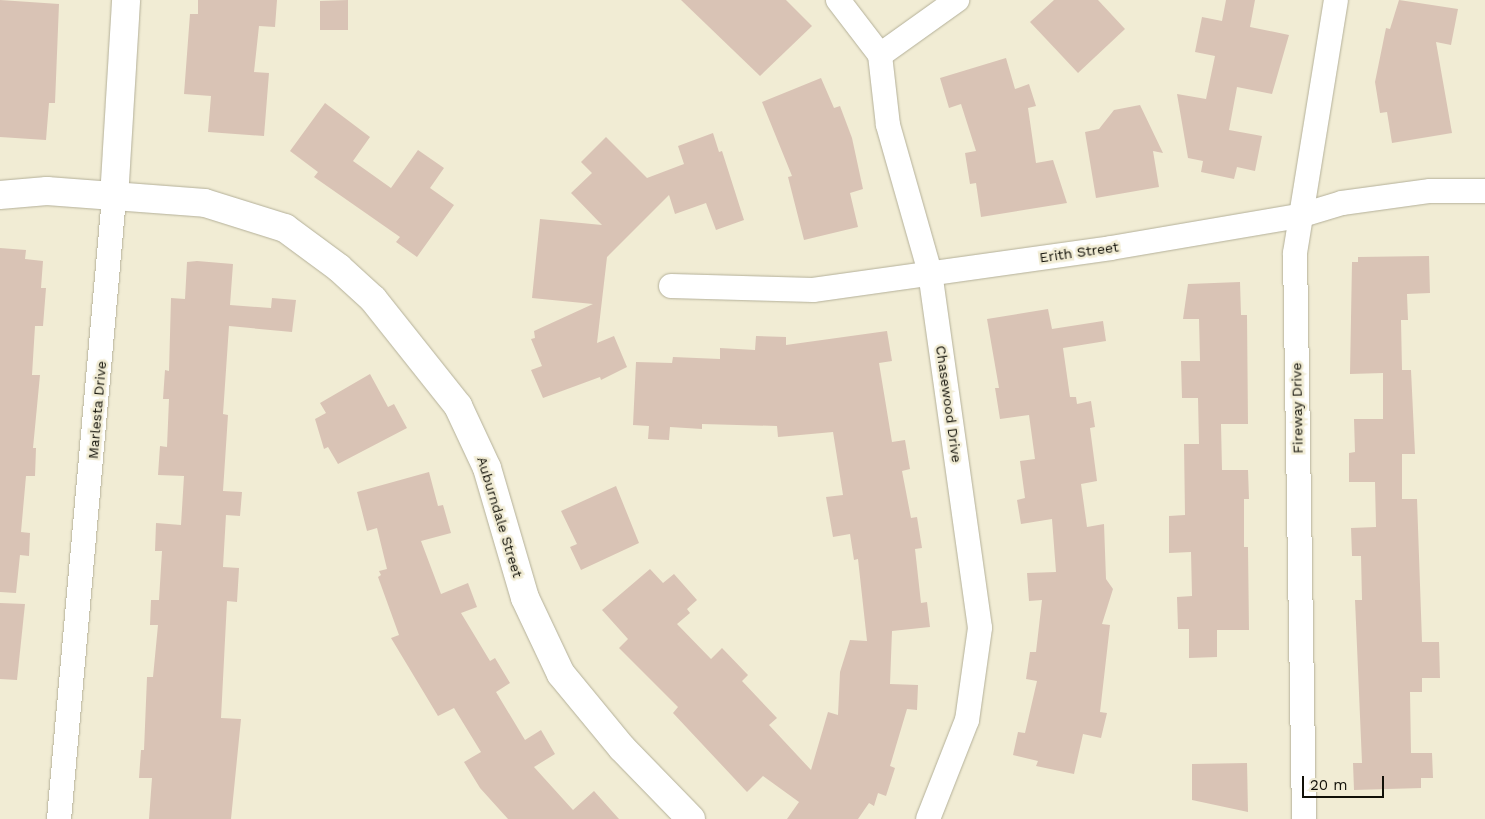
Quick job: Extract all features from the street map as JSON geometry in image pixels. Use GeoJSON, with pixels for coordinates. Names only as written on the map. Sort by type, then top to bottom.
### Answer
{"type":"FeatureCollection","features":[{"type":"Feature","properties":{"kind":"street","name":"Marlesta Drive"},"geometry":{"type":"LineString","coordinates":[[59,819],[114,198],[126,0]]}},
{"type":"Feature","properties":{"kind":"street"},"geometry":{"type":"LineString","coordinates":[[838,0],[880,55],[957,0]]}},
{"type":"Feature","properties":{"kind":"street","name":"Fireway Drive"},"geometry":{"type":"LineString","coordinates":[[1304,819],[1295,253],[1299,216],[1336,0]]}},
{"type":"Feature","properties":{"kind":"street","name":"Chasewood Drive"},"geometry":{"type":"LineString","coordinates":[[880,55],[888,125],[930,272],[980,628],[967,720],[928,819]]}},
{"type":"Feature","properties":{"kind":"street","name":"Auburndale Street"},"geometry":{"type":"LineString","coordinates":[[0,195],[47,191],[204,204],[285,228],[339,268],[373,299],[458,406],[488,468],[525,598],[561,674],[622,748],[691,819]]}},
{"type":"Feature","properties":{"kind":"street","name":"Erith Street"},"geometry":{"type":"LineString","coordinates":[[671,286],[813,290],[888,281],[930,272],[1111,248],[1299,216],[1342,203],[1430,191],[1485,191]]}},
{"type":"Feature","properties":{"kind":"building"},"geometry":{"type":"Polygon","coordinates":[[[0,0],[59,4],[55,103],[49,103],[46,140],[0,137],[0,0]]]}},
{"type":"Feature","properties":{"kind":"building"},"geometry":{"type":"Polygon","coordinates":[[[198,0],[277,0],[275,27],[259,26],[254,72],[269,73],[264,136],[208,132],[211,96],[184,94],[190,14],[198,14],[198,0]]]}},
{"type":"Feature","properties":{"kind":"building"},"geometry":{"type":"Polygon","coordinates":[[[348,0],[348,30],[320,30],[320,1],[348,0]]]}},
{"type":"Feature","properties":{"kind":"building"},"geometry":{"type":"Polygon","coordinates":[[[681,0],[786,0],[812,26],[760,76],[681,0]]]}},
{"type":"Feature","properties":{"kind":"building"},"geometry":{"type":"Polygon","coordinates":[[[1054,0],[1098,0],[1125,29],[1078,73],[1030,22],[1054,0]]]}},
{"type":"Feature","properties":{"kind":"building"},"geometry":{"type":"Polygon","coordinates":[[[1226,0],[1255,0],[1250,27],[1289,35],[1272,94],[1237,87],[1229,130],[1262,136],[1255,171],[1237,167],[1234,179],[1201,172],[1203,161],[1188,158],[1177,94],[1206,99],[1215,56],[1195,52],[1202,17],[1222,21],[1226,0]]]}},
{"type":"Feature","properties":{"kind":"building"},"geometry":{"type":"Polygon","coordinates":[[[1399,0],[1458,9],[1451,45],[1436,42],[1452,133],[1392,143],[1387,112],[1380,113],[1375,82],[1386,28],[1390,29],[1399,0]]]}},
{"type":"Feature","properties":{"kind":"building"},"geometry":{"type":"Polygon","coordinates":[[[1006,58],[1015,89],[1029,84],[1036,106],[1028,108],[1036,163],[1053,160],[1067,203],[981,217],[976,183],[970,184],[965,153],[976,151],[961,104],[949,108],[940,78],[1006,58]]]}},
{"type":"Feature","properties":{"kind":"building"},"geometry":{"type":"Polygon","coordinates":[[[821,78],[834,108],[840,106],[852,138],[863,189],[850,193],[858,227],[804,240],[788,177],[792,176],[762,102],[821,78]]]}},
{"type":"Feature","properties":{"kind":"building"},"geometry":{"type":"Polygon","coordinates":[[[325,103],[370,137],[353,161],[391,188],[418,150],[444,168],[430,188],[454,205],[417,257],[396,242],[400,237],[314,177],[318,172],[290,151],[325,103]]]}},
{"type":"Feature","properties":{"kind":"building"},"geometry":{"type":"Polygon","coordinates":[[[1140,105],[1163,153],[1153,151],[1159,187],[1096,198],[1085,132],[1099,129],[1114,110],[1140,105]]]}},
{"type":"Feature","properties":{"kind":"building"},"geometry":{"type":"Polygon","coordinates":[[[713,133],[719,152],[722,151],[744,220],[716,230],[706,203],[675,214],[669,195],[607,257],[597,343],[614,336],[627,367],[601,380],[600,377],[543,398],[531,370],[542,366],[531,339],[535,338],[534,331],[593,304],[532,298],[540,219],[602,225],[571,193],[592,173],[581,162],[606,137],[647,178],[684,164],[678,146],[713,133]]]}},
{"type":"Feature","properties":{"kind":"building"},"geometry":{"type":"Polygon","coordinates":[[[0,248],[26,250],[25,259],[43,261],[41,288],[46,288],[43,326],[35,326],[32,375],[40,375],[33,448],[36,448],[35,476],[26,476],[21,532],[30,533],[29,556],[20,555],[16,593],[0,592],[0,248]]]}},
{"type":"Feature","properties":{"kind":"building"},"geometry":{"type":"Polygon","coordinates":[[[1429,256],[1430,293],[1407,294],[1408,320],[1401,320],[1402,370],[1411,370],[1415,454],[1402,454],[1402,499],[1417,499],[1422,642],[1439,642],[1440,678],[1422,678],[1422,692],[1410,692],[1411,753],[1432,753],[1433,778],[1421,778],[1421,788],[1354,790],[1353,763],[1362,763],[1355,600],[1362,600],[1361,556],[1352,556],[1351,528],[1376,527],[1375,482],[1349,482],[1349,453],[1355,452],[1354,419],[1383,419],[1383,373],[1350,374],[1352,262],[1358,262],[1358,257],[1429,256]]]}},
{"type":"Feature","properties":{"kind":"building"},"geometry":{"type":"Polygon","coordinates":[[[187,262],[233,264],[230,305],[271,308],[272,298],[296,300],[292,332],[229,326],[223,414],[228,415],[223,491],[242,492],[240,516],[226,515],[223,567],[239,568],[237,602],[227,601],[221,718],[241,719],[231,819],[149,819],[152,778],[139,778],[141,750],[144,750],[147,677],[153,677],[158,625],[150,625],[151,600],[159,600],[162,551],[155,551],[156,523],[181,525],[184,476],[158,475],[160,446],[167,447],[169,399],[163,399],[165,370],[169,371],[171,298],[185,299],[187,262]]]}},
{"type":"Feature","properties":{"kind":"building"},"geometry":{"type":"Polygon","coordinates":[[[1240,282],[1241,315],[1247,315],[1248,424],[1221,424],[1222,470],[1248,470],[1249,499],[1244,499],[1244,547],[1248,547],[1249,630],[1217,630],[1217,657],[1189,658],[1189,629],[1178,629],[1177,597],[1192,596],[1191,552],[1169,553],[1169,516],[1185,515],[1184,444],[1199,444],[1198,398],[1182,398],[1181,361],[1200,361],[1199,319],[1183,319],[1188,284],[1240,282]]]}},
{"type":"Feature","properties":{"kind":"building"},"geometry":{"type":"Polygon","coordinates":[[[1048,309],[1052,329],[1103,321],[1106,341],[1063,348],[1070,397],[1076,397],[1077,404],[1091,401],[1095,427],[1090,428],[1097,481],[1081,484],[1087,527],[1104,524],[1106,579],[1113,589],[1102,624],[1110,625],[1100,712],[1107,713],[1101,738],[1083,734],[1074,774],[1036,766],[1038,761],[1013,755],[1018,732],[1025,733],[1037,681],[1026,679],[1030,652],[1036,652],[1042,600],[1029,601],[1027,573],[1056,572],[1052,519],[1021,524],[1017,500],[1025,498],[1020,461],[1035,459],[1029,415],[1000,419],[995,388],[999,388],[987,319],[1048,309]]]}},
{"type":"Feature","properties":{"kind":"building"},"geometry":{"type":"Polygon","coordinates":[[[887,331],[892,361],[879,363],[892,442],[905,440],[910,469],[902,471],[911,518],[917,517],[922,548],[915,549],[921,603],[927,602],[930,627],[892,631],[890,684],[918,685],[917,710],[907,709],[890,766],[895,768],[886,796],[878,793],[874,806],[869,803],[858,819],[787,819],[799,802],[763,776],[747,792],[673,713],[678,707],[619,648],[628,639],[602,610],[650,569],[663,583],[674,574],[697,600],[687,609],[690,613],[677,624],[711,659],[722,648],[748,675],[742,681],[777,718],[769,725],[811,770],[828,712],[838,715],[840,672],[850,640],[867,641],[858,559],[854,560],[850,534],[833,537],[826,497],[843,495],[833,432],[778,437],[777,426],[702,424],[702,429],[670,427],[669,440],[648,439],[649,426],[633,425],[636,362],[672,363],[673,357],[720,359],[720,348],[755,350],[756,336],[786,337],[786,345],[887,331]]]}},
{"type":"Feature","properties":{"kind":"building"},"geometry":{"type":"Polygon","coordinates":[[[370,374],[388,407],[394,404],[407,428],[338,464],[328,447],[324,449],[315,419],[326,413],[320,403],[370,374]]]}},
{"type":"Feature","properties":{"kind":"building"},"geometry":{"type":"Polygon","coordinates":[[[429,472],[438,506],[443,505],[451,533],[421,541],[441,594],[468,583],[477,607],[461,613],[490,661],[495,658],[510,683],[496,692],[525,740],[541,730],[555,754],[534,767],[573,810],[594,791],[619,819],[508,819],[480,788],[464,762],[481,752],[454,708],[438,716],[391,638],[399,635],[378,577],[381,575],[379,571],[387,569],[377,528],[367,531],[357,492],[429,472]]]}},
{"type":"Feature","properties":{"kind":"building"},"geometry":{"type":"Polygon","coordinates":[[[616,486],[639,543],[581,570],[570,547],[577,544],[561,511],[616,486]]]}},
{"type":"Feature","properties":{"kind":"building"},"geometry":{"type":"Polygon","coordinates":[[[0,603],[25,604],[17,680],[0,679],[0,603]]]}},
{"type":"Feature","properties":{"kind":"building"},"geometry":{"type":"Polygon","coordinates":[[[1247,763],[1248,812],[1192,800],[1192,764],[1247,763]]]}}]}
